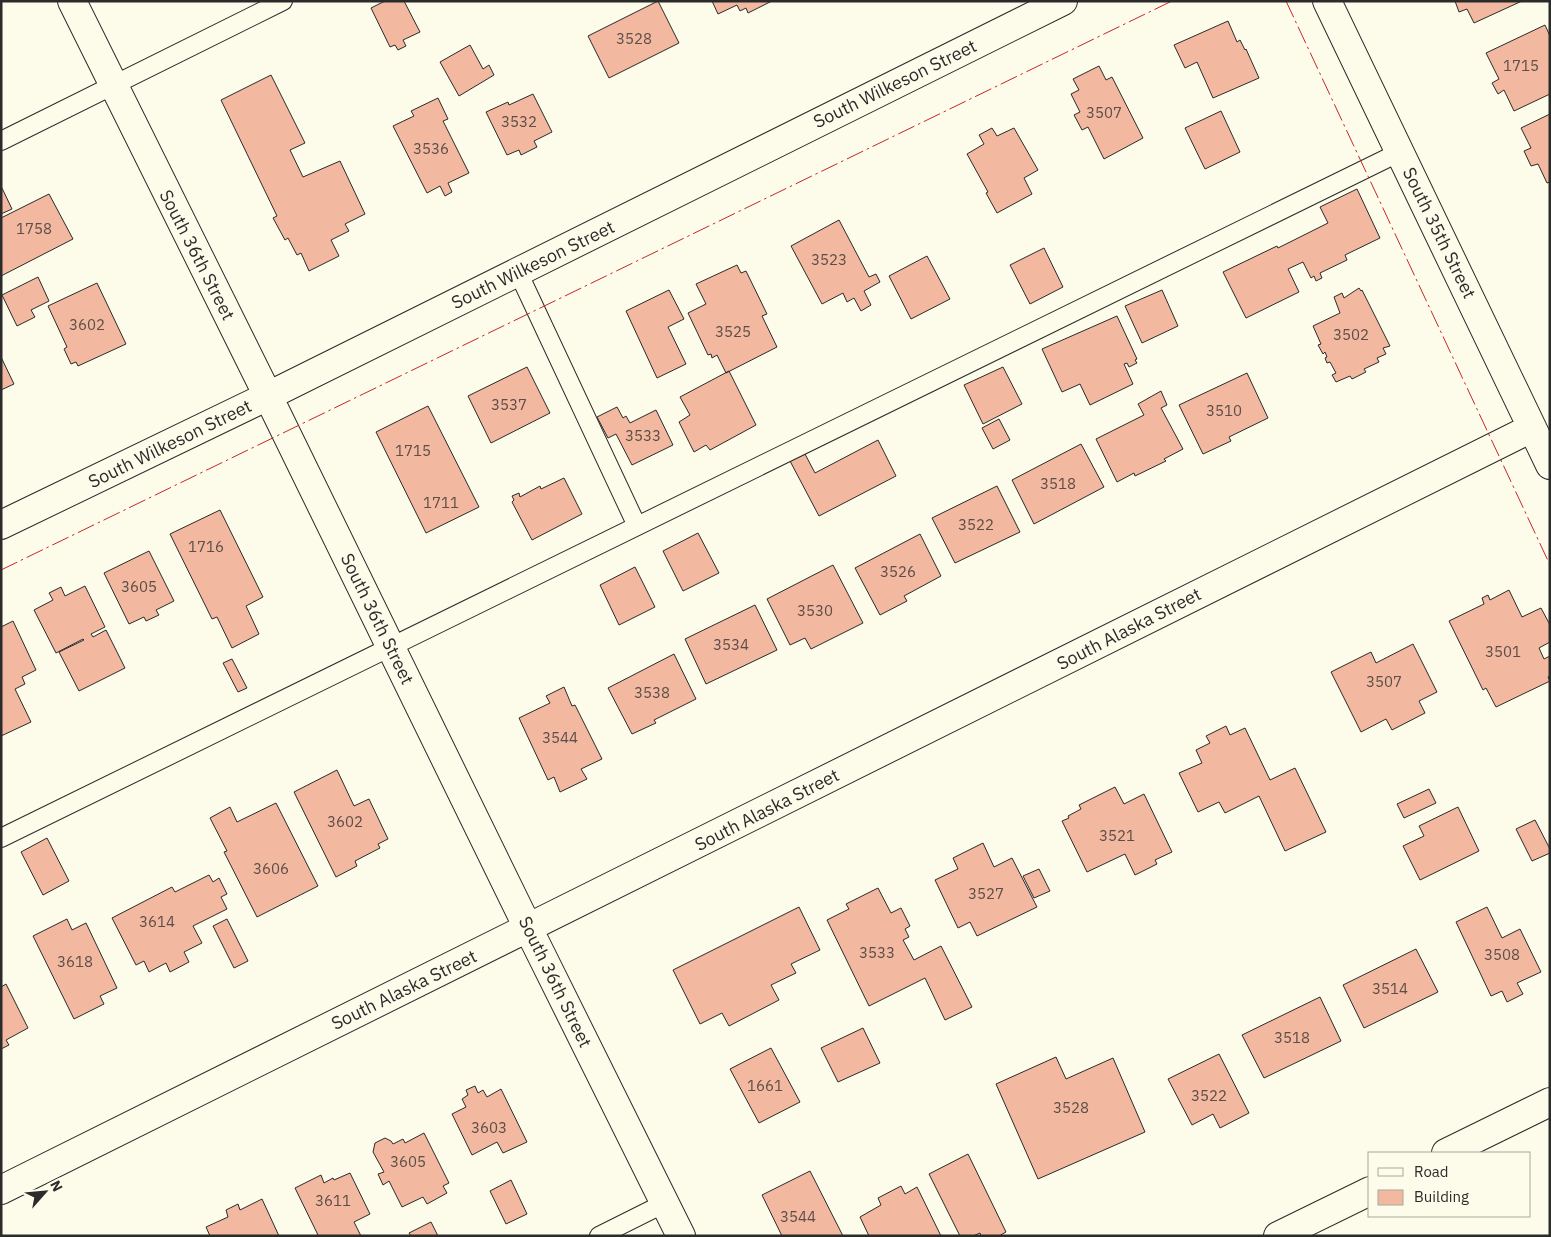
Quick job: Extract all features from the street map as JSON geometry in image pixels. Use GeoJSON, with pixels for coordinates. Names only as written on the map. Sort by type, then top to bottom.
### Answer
{"type":"FeatureCollection","features":[{"type":"Feature","properties":{"kind":"street","name":"South 36th Street"},"geometry":{"type":"LineString","coordinates":[[72,1],[681,1236]]}},
{"type":"Feature","properties":{"kind":"street","name":"South Wilkeson Street"},"geometry":{"type":"LineString","coordinates":[[1,525],[268,396],[1063,1]]}},
{"type":"Feature","properties":{"kind":"street","name":"South 35th Street"},"geometry":{"type":"LineString","coordinates":[[1328,1],[1550,465]]}},
{"type":"Feature","properties":{"kind":"street","name":"South Alaska Street"},"geometry":{"type":"LineString","coordinates":[[1,1190],[1532,428]]}},
{"type":"Feature","properties":{"kind":"street"},"geometry":{"type":"LineString","coordinates":[[1448,1152],[1550,1102]]}},
{"type":"Feature","properties":{"kind":"street"},"geometry":{"type":"LineString","coordinates":[[1278,1236],[1368,1192]]}},
{"type":"Feature","properties":{"kind":"lane"},"geometry":{"type":"LineString","coordinates":[[1,141],[284,1]]}},
{"type":"Feature","properties":{"kind":"lane"},"geometry":{"type":"LineString","coordinates":[[1,838],[1400,152]]}},
{"type":"Feature","properties":{"kind":"lane"},"geometry":{"type":"LineString","coordinates":[[518,272],[637,526]]}},
{"type":"Feature","properties":{"kind":"lane"},"geometry":{"type":"LineString","coordinates":[[599,1236],[665,1203]]}},
{"type":"Feature","properties":{"kind":"building"},"geometry":{"type":"Polygon","coordinates":[[[385,1],[404,1],[420,32],[403,40],[406,46],[398,50],[395,45],[390,47],[371,8],[385,1]]]}},
{"type":"Feature","properties":{"kind":"building"},"geometry":{"type":"Polygon","coordinates":[[[658,1],[679,43],[609,78],[588,36],[658,1]]]}},
{"type":"Feature","properties":{"kind":"building"},"geometry":{"type":"Polygon","coordinates":[[[712,1],[772,1],[748,13],[746,8],[740,11],[737,5],[718,14],[712,1]]]}},
{"type":"Feature","properties":{"kind":"building"},"geometry":{"type":"Polygon","coordinates":[[[1455,1],[1522,1],[1474,23],[1467,9],[1459,12],[1455,1]]]}},
{"type":"Feature","properties":{"kind":"building"},"geometry":{"type":"Polygon","coordinates":[[[1228,21],[1237,42],[1240,40],[1246,49],[1259,78],[1213,98],[1197,62],[1185,68],[1174,45],[1228,21]]]}},
{"type":"Feature","properties":{"kind":"building"},"geometry":{"type":"Polygon","coordinates":[[[1545,25],[1550,36],[1550,94],[1514,111],[1504,90],[1498,94],[1492,83],[1499,79],[1486,53],[1545,25]]]}},
{"type":"Feature","properties":{"kind":"building"},"geometry":{"type":"Polygon","coordinates":[[[470,45],[483,69],[489,65],[494,75],[459,96],[440,62],[470,45]]]}},
{"type":"Feature","properties":{"kind":"building"},"geometry":{"type":"Polygon","coordinates":[[[1099,66],[1106,80],[1112,77],[1143,138],[1104,159],[1088,127],[1082,130],[1074,115],[1080,112],[1071,94],[1079,90],[1073,79],[1099,66]]]}},
{"type":"Feature","properties":{"kind":"building"},"geometry":{"type":"Polygon","coordinates":[[[271,75],[305,143],[290,150],[303,177],[340,161],[365,214],[345,224],[349,231],[331,240],[339,256],[309,271],[301,253],[297,255],[288,238],[285,240],[273,218],[277,216],[221,100],[271,75]]]}},
{"type":"Feature","properties":{"kind":"building"},"geometry":{"type":"Polygon","coordinates":[[[533,94],[552,132],[534,141],[537,147],[521,155],[519,150],[507,155],[486,112],[508,102],[509,105],[533,94]]]}},
{"type":"Feature","properties":{"kind":"building"},"geometry":{"type":"Polygon","coordinates":[[[438,98],[448,119],[443,121],[469,173],[448,183],[452,192],[445,196],[440,186],[427,193],[393,126],[414,116],[411,111],[438,98]]]}},
{"type":"Feature","properties":{"kind":"building"},"geometry":{"type":"Polygon","coordinates":[[[1221,111],[1240,152],[1205,169],[1185,128],[1221,111]]]}},
{"type":"Feature","properties":{"kind":"building"},"geometry":{"type":"Polygon","coordinates":[[[1550,114],[1550,182],[1547,183],[1538,164],[1531,166],[1524,151],[1531,148],[1521,128],[1550,114]]]}},
{"type":"Feature","properties":{"kind":"building"},"geometry":{"type":"Polygon","coordinates":[[[992,128],[997,136],[1014,128],[1038,170],[1024,178],[1032,194],[997,213],[967,154],[984,144],[979,135],[992,128]]]}},
{"type":"Feature","properties":{"kind":"building"},"geometry":{"type":"Polygon","coordinates":[[[1,186],[12,209],[1,214],[1,186]]]}},
{"type":"Feature","properties":{"kind":"building"},"geometry":{"type":"Polygon","coordinates":[[[1357,189],[1380,238],[1345,255],[1347,260],[1320,273],[1322,278],[1316,281],[1314,276],[1311,278],[1303,262],[1288,269],[1299,292],[1246,318],[1223,272],[1277,246],[1278,248],[1328,223],[1320,207],[1357,189]]]}},
{"type":"Feature","properties":{"kind":"building"},"geometry":{"type":"Polygon","coordinates":[[[49,194],[73,239],[1,276],[1,218],[49,194]]]}},
{"type":"Feature","properties":{"kind":"building"},"geometry":{"type":"Polygon","coordinates":[[[839,220],[869,277],[876,274],[880,282],[864,291],[871,305],[861,311],[854,298],[847,302],[843,293],[822,304],[791,246],[839,220]]]}},
{"type":"Feature","properties":{"kind":"building"},"geometry":{"type":"Polygon","coordinates":[[[1044,248],[1063,287],[1030,304],[1010,265],[1044,248]]]}},
{"type":"Feature","properties":{"kind":"building"},"geometry":{"type":"Polygon","coordinates":[[[927,256],[950,299],[911,319],[889,276],[927,256]]]}},
{"type":"Feature","properties":{"kind":"building"},"geometry":{"type":"Polygon","coordinates":[[[737,265],[741,273],[746,271],[767,314],[762,316],[777,347],[726,373],[717,355],[712,358],[711,354],[708,355],[688,313],[706,304],[696,284],[737,265]]]}},
{"type":"Feature","properties":{"kind":"building"},"geometry":{"type":"Polygon","coordinates":[[[38,277],[49,301],[31,310],[35,317],[17,326],[2,295],[38,277]]]}},
{"type":"Feature","properties":{"kind":"building"},"geometry":{"type":"Polygon","coordinates":[[[97,283],[126,344],[78,366],[76,362],[71,364],[64,349],[67,347],[48,306],[97,283]]]}},
{"type":"Feature","properties":{"kind":"building"},"geometry":{"type":"Polygon","coordinates":[[[1359,288],[1362,290],[1390,346],[1383,348],[1386,354],[1377,358],[1379,362],[1364,369],[1366,372],[1352,379],[1350,376],[1336,382],[1332,375],[1336,373],[1330,362],[1327,363],[1325,352],[1323,354],[1318,345],[1321,344],[1313,326],[1340,313],[1334,297],[1342,293],[1344,298],[1359,288]]]}},
{"type":"Feature","properties":{"kind":"building"},"geometry":{"type":"Polygon","coordinates":[[[669,290],[684,319],[668,327],[686,364],[657,378],[626,311],[669,290]]]}},
{"type":"Feature","properties":{"kind":"building"},"geometry":{"type":"Polygon","coordinates":[[[1162,290],[1178,326],[1142,343],[1125,306],[1162,290]]]}},
{"type":"Feature","properties":{"kind":"building"},"geometry":{"type":"Polygon","coordinates":[[[1117,316],[1137,359],[1135,360],[1137,363],[1129,367],[1127,363],[1124,364],[1133,384],[1090,405],[1080,384],[1062,392],[1042,349],[1117,316]]]}},
{"type":"Feature","properties":{"kind":"building"},"geometry":{"type":"Polygon","coordinates":[[[1,357],[14,384],[1,390],[1,357]]]}},
{"type":"Feature","properties":{"kind":"building"},"geometry":{"type":"Polygon","coordinates":[[[527,367],[550,413],[491,443],[468,396],[527,367]]]}},
{"type":"Feature","properties":{"kind":"building"},"geometry":{"type":"Polygon","coordinates":[[[1003,367],[1022,404],[983,424],[964,385],[1003,367]]]}},
{"type":"Feature","properties":{"kind":"building"},"geometry":{"type":"Polygon","coordinates":[[[729,371],[756,425],[710,450],[706,445],[694,452],[679,422],[690,415],[680,397],[729,371]]]}},
{"type":"Feature","properties":{"kind":"building"},"geometry":{"type":"Polygon","coordinates":[[[1247,373],[1268,418],[1229,437],[1231,441],[1203,454],[1179,405],[1247,373]]]}},
{"type":"Feature","properties":{"kind":"building"},"geometry":{"type":"Polygon","coordinates":[[[1161,391],[1167,405],[1161,408],[1183,449],[1164,459],[1166,461],[1135,476],[1134,473],[1117,482],[1096,439],[1144,415],[1138,404],[1161,391]]]}},
{"type":"Feature","properties":{"kind":"building"},"geometry":{"type":"Polygon","coordinates":[[[428,406],[479,507],[426,533],[376,432],[428,406]]]}},
{"type":"Feature","properties":{"kind":"building"},"geometry":{"type":"Polygon","coordinates":[[[617,407],[623,418],[626,416],[630,423],[656,410],[673,445],[632,465],[616,434],[608,438],[597,417],[617,407]]]}},
{"type":"Feature","properties":{"kind":"building"},"geometry":{"type":"Polygon","coordinates":[[[999,419],[1010,440],[993,449],[982,428],[999,419]]]}},
{"type":"Feature","properties":{"kind":"building"},"geometry":{"type":"Polygon","coordinates":[[[878,440],[896,476],[819,516],[790,461],[805,454],[815,473],[878,440]]]}},
{"type":"Feature","properties":{"kind":"building"},"geometry":{"type":"Polygon","coordinates":[[[1081,444],[1104,487],[1034,524],[1012,480],[1081,444]]]}},
{"type":"Feature","properties":{"kind":"building"},"geometry":{"type":"Polygon","coordinates":[[[564,478],[582,514],[532,540],[512,502],[514,500],[512,496],[519,493],[520,497],[540,486],[541,489],[564,478]]]}},
{"type":"Feature","properties":{"kind":"building"},"geometry":{"type":"Polygon","coordinates":[[[997,486],[1020,532],[955,563],[932,518],[997,486]]]}},
{"type":"Feature","properties":{"kind":"building"},"geometry":{"type":"Polygon","coordinates":[[[220,510],[263,597],[246,606],[259,634],[232,648],[217,617],[212,619],[170,534],[220,510]]]}},
{"type":"Feature","properties":{"kind":"building"},"geometry":{"type":"Polygon","coordinates":[[[698,533],[719,573],[683,591],[663,551],[698,533]]]}},
{"type":"Feature","properties":{"kind":"building"},"geometry":{"type":"Polygon","coordinates":[[[920,534],[941,576],[904,596],[907,601],[880,615],[855,568],[920,534]]]}},
{"type":"Feature","properties":{"kind":"building"},"geometry":{"type":"Polygon","coordinates":[[[149,551],[174,601],[156,610],[159,615],[146,621],[144,617],[129,624],[104,573],[149,551]]]}},
{"type":"Feature","properties":{"kind":"building"},"geometry":{"type":"Polygon","coordinates":[[[833,565],[863,623],[811,649],[805,638],[790,645],[767,599],[833,565]]]}},
{"type":"Feature","properties":{"kind":"building"},"geometry":{"type":"Polygon","coordinates":[[[635,567],[655,607],[619,625],[600,585],[635,567]]]}},
{"type":"Feature","properties":{"kind":"building"},"geometry":{"type":"Polygon","coordinates":[[[85,586],[105,627],[91,634],[93,637],[106,630],[125,668],[79,691],[59,652],[84,640],[56,653],[34,610],[53,600],[49,593],[61,587],[65,596],[85,586]]]}},
{"type":"Feature","properties":{"kind":"building"},"geometry":{"type":"Polygon","coordinates":[[[1509,590],[1522,617],[1541,608],[1550,625],[1550,642],[1539,648],[1544,659],[1550,656],[1550,676],[1548,677],[1550,681],[1496,707],[1486,688],[1483,690],[1449,621],[1484,604],[1482,598],[1488,595],[1490,600],[1509,590]]]}},
{"type":"Feature","properties":{"kind":"building"},"geometry":{"type":"Polygon","coordinates":[[[755,605],[777,650],[706,684],[685,639],[755,605]]]}},
{"type":"Feature","properties":{"kind":"building"},"geometry":{"type":"Polygon","coordinates":[[[13,621],[36,670],[22,677],[25,684],[15,689],[31,722],[1,736],[1,627],[13,621]]]}},
{"type":"Feature","properties":{"kind":"building"},"geometry":{"type":"Polygon","coordinates":[[[1413,644],[1437,692],[1419,701],[1425,713],[1392,730],[1386,719],[1361,732],[1331,672],[1371,652],[1376,663],[1413,644]]]}},
{"type":"Feature","properties":{"kind":"building"},"geometry":{"type":"Polygon","coordinates":[[[674,654],[696,699],[654,720],[656,723],[632,734],[608,688],[674,654]]]}},
{"type":"Feature","properties":{"kind":"building"},"geometry":{"type":"Polygon","coordinates":[[[232,659],[247,688],[238,692],[223,663],[232,659]]]}},
{"type":"Feature","properties":{"kind":"building"},"geometry":{"type":"Polygon","coordinates":[[[564,687],[572,706],[575,705],[602,759],[581,769],[587,779],[560,792],[554,777],[548,780],[519,718],[550,703],[546,696],[564,687]]]}},
{"type":"Feature","properties":{"kind":"building"},"geometry":{"type":"Polygon","coordinates":[[[1226,726],[1230,735],[1245,728],[1270,780],[1295,768],[1326,832],[1285,851],[1259,796],[1225,813],[1219,802],[1198,812],[1179,773],[1202,763],[1196,750],[1210,743],[1206,736],[1226,726]]]}},
{"type":"Feature","properties":{"kind":"building"},"geometry":{"type":"Polygon","coordinates":[[[337,770],[354,806],[369,799],[388,839],[378,844],[380,848],[355,861],[357,866],[336,877],[294,792],[337,770]]]}},
{"type":"Feature","properties":{"kind":"building"},"geometry":{"type":"Polygon","coordinates":[[[1115,787],[1124,804],[1144,794],[1172,852],[1155,860],[1157,864],[1135,875],[1125,854],[1087,872],[1062,821],[1081,809],[1079,805],[1115,787]]]}},
{"type":"Feature","properties":{"kind":"building"},"geometry":{"type":"Polygon","coordinates":[[[1429,789],[1436,803],[1404,818],[1397,804],[1429,789]]]}},
{"type":"Feature","properties":{"kind":"building"},"geometry":{"type":"Polygon","coordinates":[[[276,803],[318,886],[257,917],[224,852],[227,851],[210,818],[230,807],[237,822],[276,803]]]}},
{"type":"Feature","properties":{"kind":"building"},"geometry":{"type":"Polygon","coordinates":[[[1458,807],[1479,851],[1420,880],[1403,846],[1424,836],[1419,826],[1458,807]]]}},
{"type":"Feature","properties":{"kind":"building"},"geometry":{"type":"Polygon","coordinates":[[[1535,820],[1550,849],[1550,853],[1532,861],[1516,829],[1535,820]]]}},
{"type":"Feature","properties":{"kind":"building"},"geometry":{"type":"Polygon","coordinates":[[[47,838],[69,881],[43,895],[21,852],[47,838]]]}},
{"type":"Feature","properties":{"kind":"building"},"geometry":{"type":"Polygon","coordinates":[[[983,843],[994,867],[1012,858],[1037,907],[977,936],[970,922],[958,928],[935,880],[958,869],[953,858],[983,843]]]}},
{"type":"Feature","properties":{"kind":"building"},"geometry":{"type":"Polygon","coordinates":[[[1039,869],[1050,891],[1034,898],[1023,876],[1039,869]]]}},
{"type":"Feature","properties":{"kind":"building"},"geometry":{"type":"Polygon","coordinates":[[[209,875],[213,882],[219,878],[227,894],[221,897],[227,909],[193,926],[202,943],[184,952],[189,962],[170,972],[166,963],[149,972],[144,961],[136,965],[112,918],[172,887],[175,892],[209,875]]]}},
{"type":"Feature","properties":{"kind":"building"},"geometry":{"type":"Polygon","coordinates":[[[878,888],[891,913],[901,908],[910,926],[905,929],[909,937],[903,940],[914,960],[941,946],[972,1007],[945,1020],[925,978],[869,1006],[827,920],[849,909],[846,904],[878,888]]]}},
{"type":"Feature","properties":{"kind":"building"},"geometry":{"type":"Polygon","coordinates":[[[799,907],[820,950],[791,964],[796,973],[771,985],[779,1000],[729,1026],[722,1013],[700,1024],[673,970],[799,907]]]}},
{"type":"Feature","properties":{"kind":"building"},"geometry":{"type":"Polygon","coordinates":[[[1487,907],[1502,938],[1520,929],[1541,972],[1517,983],[1523,994],[1507,1002],[1502,991],[1491,996],[1456,922],[1487,907]]]}},
{"type":"Feature","properties":{"kind":"building"},"geometry":{"type":"Polygon","coordinates":[[[67,919],[72,930],[86,923],[117,988],[100,996],[104,1004],[74,1019],[33,936],[67,919]]]}},
{"type":"Feature","properties":{"kind":"building"},"geometry":{"type":"Polygon","coordinates":[[[227,919],[248,961],[234,968],[213,926],[227,919]]]}},
{"type":"Feature","properties":{"kind":"building"},"geometry":{"type":"Polygon","coordinates":[[[1416,949],[1438,992],[1364,1028],[1343,985],[1416,949]]]}},
{"type":"Feature","properties":{"kind":"building"},"geometry":{"type":"Polygon","coordinates":[[[6,984],[28,1028],[6,1040],[9,1045],[1,1049],[1,987],[6,984]]]}},
{"type":"Feature","properties":{"kind":"building"},"geometry":{"type":"Polygon","coordinates":[[[1320,997],[1341,1041],[1264,1078],[1242,1035],[1320,997]]]}},
{"type":"Feature","properties":{"kind":"building"},"geometry":{"type":"Polygon","coordinates":[[[863,1028],[880,1063],[838,1082],[821,1048],[863,1028]]]}},
{"type":"Feature","properties":{"kind":"building"},"geometry":{"type":"Polygon","coordinates":[[[771,1048],[800,1102],[759,1123],[730,1069],[771,1048]]]}},
{"type":"Feature","properties":{"kind":"building"},"geometry":{"type":"Polygon","coordinates":[[[1219,1054],[1249,1113],[1220,1128],[1213,1114],[1192,1125],[1168,1079],[1219,1054]]]}},
{"type":"Feature","properties":{"kind":"building"},"geometry":{"type":"Polygon","coordinates":[[[1056,1057],[1066,1079],[1113,1058],[1145,1132],[1038,1179],[996,1084],[1056,1057]]]}},
{"type":"Feature","properties":{"kind":"building"},"geometry":{"type":"Polygon","coordinates":[[[475,1086],[478,1093],[483,1090],[487,1097],[501,1089],[527,1142],[503,1153],[497,1142],[472,1155],[452,1114],[466,1107],[462,1099],[468,1095],[466,1090],[475,1086]]]}},
{"type":"Feature","properties":{"kind":"building"},"geometry":{"type":"Polygon","coordinates":[[[424,1133],[449,1183],[443,1186],[447,1193],[427,1204],[423,1197],[402,1207],[389,1181],[383,1185],[378,1174],[384,1172],[373,1152],[375,1143],[385,1138],[393,1144],[403,1139],[405,1143],[424,1133]]]}},
{"type":"Feature","properties":{"kind":"building"},"geometry":{"type":"Polygon","coordinates":[[[968,1154],[1006,1232],[999,1236],[981,1236],[980,1233],[973,1236],[960,1236],[929,1174],[968,1154]]]}},
{"type":"Feature","properties":{"kind":"building"},"geometry":{"type":"Polygon","coordinates":[[[810,1171],[843,1236],[782,1236],[762,1195],[810,1171]]]}},
{"type":"Feature","properties":{"kind":"building"},"geometry":{"type":"Polygon","coordinates":[[[350,1173],[370,1214],[354,1222],[361,1236],[316,1236],[318,1235],[295,1188],[321,1175],[324,1183],[350,1173]]]}},
{"type":"Feature","properties":{"kind":"building"},"geometry":{"type":"Polygon","coordinates":[[[511,1180],[527,1214],[506,1224],[490,1191],[511,1180]]]}},
{"type":"Feature","properties":{"kind":"building"},"geometry":{"type":"Polygon","coordinates":[[[901,1186],[905,1194],[917,1187],[941,1236],[869,1236],[860,1217],[881,1205],[878,1198],[901,1186]]]}},
{"type":"Feature","properties":{"kind":"building"},"geometry":{"type":"Polygon","coordinates":[[[262,1199],[279,1236],[210,1236],[206,1227],[228,1217],[226,1210],[238,1204],[240,1210],[262,1199]]]}},
{"type":"Feature","properties":{"kind":"building"},"geometry":{"type":"Polygon","coordinates":[[[431,1222],[438,1236],[411,1236],[409,1233],[431,1222]]]}},
{"type":"Feature","properties":{"kind":"power"},"geometry":{"type":"LineString","coordinates":[[1,570],[1172,1]]}},
{"type":"Feature","properties":{"kind":"power"},"geometry":{"type":"LineString","coordinates":[[1286,1],[1550,565]]}}]}
